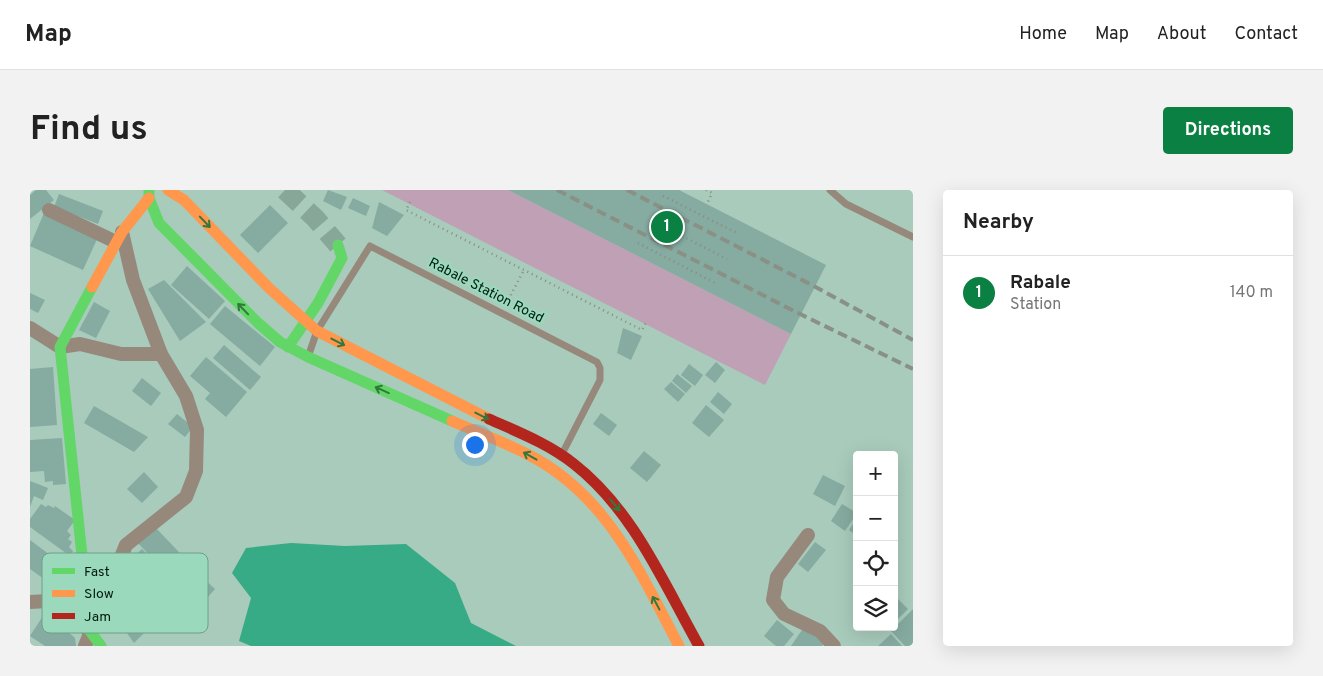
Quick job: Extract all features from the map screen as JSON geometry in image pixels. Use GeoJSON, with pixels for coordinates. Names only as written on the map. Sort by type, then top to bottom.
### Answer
{"type":"FeatureCollection","features":[{"type":"Feature","properties":{"kind":"street"},"geometry":{"type":"LineString","coordinates":[[168,190],[184,200],[269,288],[317,331],[537,441],[562,456],[600,487],[628,520],[699,646]]}},
{"type":"Feature","properties":{"kind":"street"},"geometry":{"type":"LineString","coordinates":[[82,553],[60,347],[119,237],[149,194]]}},
{"type":"Feature","properties":{"kind":"street"},"geometry":{"type":"LineString","coordinates":[[149,194],[159,223],[258,323],[288,346],[308,357],[521,451],[553,470],[588,498],[615,530],[679,646]]}},
{"type":"Feature","properties":{"kind":"street"},"geometry":{"type":"LineString","coordinates":[[49,210],[119,237]]}},
{"type":"Feature","properties":{"kind":"street"},"geometry":{"type":"LineString","coordinates":[[119,237],[160,354],[186,396],[197,430],[196,471],[186,497],[126,544],[122,553]]}},
{"type":"Feature","properties":{"kind":"street"},"geometry":{"type":"LineString","coordinates":[[288,346],[318,304],[342,258],[338,245]]}},
{"type":"Feature","properties":{"kind":"street"},"geometry":{"type":"LineString","coordinates":[[30,328],[60,347],[80,344],[121,354],[160,354]]}},
{"type":"Feature","properties":{"kind":"street"},"geometry":{"type":"LineString","coordinates":[[808,535],[777,576],[773,600],[784,614],[820,631],[834,646]]}},
{"type":"Feature","properties":{"kind":"street"},"geometry":{"type":"LineString","coordinates":[[85,646],[89,633]]}},
{"type":"Feature","properties":{"kind":"street"},"geometry":{"type":"LineString","coordinates":[[91,633],[101,646]]}},
{"type":"Feature","properties":{"kind":"lane"},"geometry":{"type":"LineString","coordinates":[[830,190],[846,204],[913,238]]}},
{"type":"Feature","properties":{"kind":"lane","name":"Rabale Station Road"},"geometry":{"type":"LineString","coordinates":[[308,357],[317,331],[370,246],[592,358],[600,368],[600,380],[553,470]]}},
{"type":"Feature","properties":{"kind":"path"},"geometry":{"type":"LineString","coordinates":[[706,190],[712,193],[707,204]]}},
{"type":"Feature","properties":{"kind":"path"},"geometry":{"type":"LineString","coordinates":[[663,196],[740,234]]}},
{"type":"Feature","properties":{"kind":"path"},"geometry":{"type":"LineString","coordinates":[[410,202],[406,210],[642,330],[646,322]]}},
{"type":"Feature","properties":{"kind":"path"},"geometry":{"type":"LineString","coordinates":[[650,220],[727,259]]}},
{"type":"Feature","properties":{"kind":"path"},"geometry":{"type":"LineString","coordinates":[[638,244],[715,283]]}},
{"type":"Feature","properties":{"kind":"path"},"geometry":{"type":"LineString","coordinates":[[502,313],[524,270]]}},
{"type":"Feature","properties":{"kind":"shaded area"},"geometry":{"type":"Polygon","coordinates":[[[382,190],[508,190],[791,334],[765,385],[382,190]]]}},
{"type":"Feature","properties":{"kind":"shaded area"},"geometry":{"type":"Polygon","coordinates":[[[291,543],[345,546],[406,544],[455,583],[471,623],[516,646],[251,646],[239,641],[251,598],[232,573],[246,548],[291,543]]]}},
{"type":"Feature","properties":{"kind":"building"},"geometry":{"type":"Polygon","coordinates":[[[36,190],[46,190],[54,200],[30,219],[30,195],[36,190]]]}},
{"type":"Feature","properties":{"kind":"building"},"geometry":{"type":"Polygon","coordinates":[[[328,190],[347,197],[341,210],[323,201],[328,190]]]}},
{"type":"Feature","properties":{"kind":"building"},"geometry":{"type":"Polygon","coordinates":[[[508,190],[679,190],[826,265],[791,334],[508,190]]]}},
{"type":"Feature","properties":{"kind":"building"},"geometry":{"type":"Polygon","coordinates":[[[59,194],[103,211],[98,224],[54,207],[59,194]]]}},
{"type":"Feature","properties":{"kind":"building"},"geometry":{"type":"Polygon","coordinates":[[[353,198],[370,206],[366,216],[348,208],[353,198]]]}},
{"type":"Feature","properties":{"kind":"building"},"geometry":{"type":"Polygon","coordinates":[[[379,202],[404,215],[387,236],[372,228],[379,202]]]}},
{"type":"Feature","properties":{"kind":"building"},"geometry":{"type":"Polygon","coordinates":[[[270,205],[288,223],[258,253],[240,235],[270,205]]]}},
{"type":"Feature","properties":{"kind":"building"},"geometry":{"type":"Polygon","coordinates":[[[44,213],[98,237],[83,270],[30,246],[44,213]]]}},
{"type":"Feature","properties":{"kind":"building"},"geometry":{"type":"Polygon","coordinates":[[[187,266],[225,301],[209,319],[171,285],[187,266]]]}},
{"type":"Feature","properties":{"kind":"building"},"geometry":{"type":"Polygon","coordinates":[[[164,280],[206,322],[180,341],[148,289],[164,280]]]}},
{"type":"Feature","properties":{"kind":"building"},"geometry":{"type":"Polygon","coordinates":[[[30,293],[45,300],[38,313],[30,309],[30,293]]]}},
{"type":"Feature","properties":{"kind":"building"},"geometry":{"type":"Polygon","coordinates":[[[94,302],[110,311],[96,338],[79,330],[94,302]]]}},
{"type":"Feature","properties":{"kind":"building"},"geometry":{"type":"Polygon","coordinates":[[[225,306],[275,347],[260,366],[210,324],[225,306]]]}},
{"type":"Feature","properties":{"kind":"building"},"geometry":{"type":"Polygon","coordinates":[[[623,328],[642,336],[631,360],[617,353],[623,328]]]}},
{"type":"Feature","properties":{"kind":"building"},"geometry":{"type":"Polygon","coordinates":[[[224,345],[261,377],[250,390],[213,358],[224,345]]]}},
{"type":"Feature","properties":{"kind":"building"},"geometry":{"type":"Polygon","coordinates":[[[206,357],[247,392],[226,417],[205,399],[210,393],[190,376],[206,357]]]}},
{"type":"Feature","properties":{"kind":"building"},"geometry":{"type":"Polygon","coordinates":[[[716,362],[725,370],[715,383],[705,375],[716,362]]]}},
{"type":"Feature","properties":{"kind":"building"},"geometry":{"type":"Polygon","coordinates":[[[689,364],[703,375],[695,386],[681,375],[689,364]]]}},
{"type":"Feature","properties":{"kind":"building"},"geometry":{"type":"Polygon","coordinates":[[[53,367],[57,425],[30,427],[30,369],[53,367]]]}},
{"type":"Feature","properties":{"kind":"building"},"geometry":{"type":"Polygon","coordinates":[[[677,374],[692,386],[686,393],[672,381],[677,374]]]}},
{"type":"Feature","properties":{"kind":"building"},"geometry":{"type":"Polygon","coordinates":[[[142,378],[161,393],[151,406],[132,391],[142,378]]]}},
{"type":"Feature","properties":{"kind":"building"},"geometry":{"type":"Polygon","coordinates":[[[671,382],[685,394],[678,402],[664,389],[671,382]]]}},
{"type":"Feature","properties":{"kind":"building"},"geometry":{"type":"Polygon","coordinates":[[[718,392],[732,404],[724,414],[710,402],[718,392]]]}},
{"type":"Feature","properties":{"kind":"building"},"geometry":{"type":"Polygon","coordinates":[[[706,405],[724,420],[709,437],[692,423],[706,405]]]}},
{"type":"Feature","properties":{"kind":"building"},"geometry":{"type":"Polygon","coordinates":[[[94,406],[148,437],[134,452],[84,423],[94,406]]]}},
{"type":"Feature","properties":{"kind":"building"},"geometry":{"type":"Polygon","coordinates":[[[601,413],[617,425],[609,436],[593,424],[601,413]]]}},
{"type":"Feature","properties":{"kind":"building"},"geometry":{"type":"Polygon","coordinates":[[[177,414],[193,427],[185,437],[168,424],[177,414]]]}},
{"type":"Feature","properties":{"kind":"building"},"geometry":{"type":"Polygon","coordinates":[[[62,438],[66,484],[53,485],[53,481],[45,482],[44,471],[30,472],[30,440],[62,438]]]}},
{"type":"Feature","properties":{"kind":"building"},"geometry":{"type":"Polygon","coordinates":[[[644,451],[661,465],[647,482],[630,468],[644,451]]]}},
{"type":"Feature","properties":{"kind":"building"},"geometry":{"type":"Polygon","coordinates":[[[144,472],[158,487],[142,503],[127,489],[144,472]]]}},
{"type":"Feature","properties":{"kind":"building"},"geometry":{"type":"Polygon","coordinates":[[[823,475],[845,486],[835,506],[813,494],[823,475]]]}},
{"type":"Feature","properties":{"kind":"building"},"geometry":{"type":"Polygon","coordinates":[[[30,481],[48,488],[43,500],[34,496],[30,507],[30,481]]]}},
{"type":"Feature","properties":{"kind":"building"},"geometry":{"type":"Polygon","coordinates":[[[41,504],[46,507],[48,505],[54,508],[55,506],[75,520],[67,531],[71,535],[68,539],[72,542],[69,547],[73,551],[72,553],[66,553],[30,527],[30,519],[41,504]]]}},
{"type":"Feature","properties":{"kind":"building"},"geometry":{"type":"Polygon","coordinates":[[[842,504],[853,511],[853,519],[845,531],[831,521],[842,504]]]}},
{"type":"Feature","properties":{"kind":"building"},"geometry":{"type":"Polygon","coordinates":[[[853,524],[853,533],[849,530],[853,524]]]}},
{"type":"Feature","properties":{"kind":"building"},"geometry":{"type":"Polygon","coordinates":[[[154,526],[180,553],[147,553],[136,541],[154,526]]]}},
{"type":"Feature","properties":{"kind":"building"},"geometry":{"type":"Polygon","coordinates":[[[30,540],[47,553],[42,553],[42,578],[30,569],[30,540]]]}},
{"type":"Feature","properties":{"kind":"building"},"geometry":{"type":"Polygon","coordinates":[[[815,542],[826,550],[808,572],[798,564],[815,542]]]}},
{"type":"Feature","properties":{"kind":"building"},"geometry":{"type":"Polygon","coordinates":[[[142,549],[146,553],[137,553],[142,549]]]}},
{"type":"Feature","properties":{"kind":"building"},"geometry":{"type":"Polygon","coordinates":[[[208,583],[215,589],[208,597],[208,583]]]}},
{"type":"Feature","properties":{"kind":"building"},"geometry":{"type":"Polygon","coordinates":[[[898,599],[908,609],[898,619],[898,599]]]}},
{"type":"Feature","properties":{"kind":"building"},"geometry":{"type":"Polygon","coordinates":[[[913,609],[913,646],[905,646],[891,631],[898,631],[898,624],[913,609]]]}},
{"type":"Feature","properties":{"kind":"building"},"geometry":{"type":"Polygon","coordinates":[[[42,617],[42,633],[69,633],[75,638],[76,646],[45,646],[30,636],[42,617]]]}},
{"type":"Feature","properties":{"kind":"building"},"geometry":{"type":"Polygon","coordinates":[[[777,620],[794,634],[784,646],[776,646],[764,636],[777,620]]]}},
{"type":"Feature","properties":{"kind":"building"},"geometry":{"type":"Polygon","coordinates":[[[804,627],[825,642],[822,646],[791,646],[804,627]]]}},
{"type":"Feature","properties":{"kind":"building"},"geometry":{"type":"Polygon","coordinates":[[[127,633],[144,633],[134,643],[127,633]]]}},
{"type":"Feature","properties":{"kind":"building"},"geometry":{"type":"Polygon","coordinates":[[[891,634],[902,646],[878,646],[891,634]]]}},
{"type":"Feature","properties":{"kind":"tunnel"},"geometry":{"type":"LineString","coordinates":[[285,190],[315,218],[338,245]]}},
{"type":"Feature","properties":{"kind":"railway"},"geometry":{"type":"LineString","coordinates":[[557,190],[796,312],[913,369]]}},
{"type":"Feature","properties":{"kind":"railway"},"geometry":{"type":"LineString","coordinates":[[627,190],[810,284],[913,340]]}},
{"type":"Feature","properties":{"kind":"traffic: fast"},"geometry":{"type":"LineString","coordinates":[[149,190],[149,198],[159,223],[258,323],[280,342],[308,357],[452,421]]}},
{"type":"Feature","properties":{"kind":"traffic: fast"},"geometry":{"type":"LineString","coordinates":[[288,347],[318,303],[342,258],[338,245]]}},
{"type":"Feature","properties":{"kind":"traffic: fast"},"geometry":{"type":"LineString","coordinates":[[82,553],[60,347],[92,287]]}},
{"type":"Feature","properties":{"kind":"traffic: fast"},"geometry":{"type":"LineString","coordinates":[[91,633],[101,646]]}},
{"type":"Feature","properties":{"kind":"traffic: slow"},"geometry":{"type":"LineString","coordinates":[[168,190],[184,200],[269,288],[317,331],[489,419]]}},
{"type":"Feature","properties":{"kind":"traffic: slow"},"geometry":{"type":"LineString","coordinates":[[92,287],[122,232],[149,198]]}},
{"type":"Feature","properties":{"kind":"traffic: slow"},"geometry":{"type":"LineString","coordinates":[[452,421],[529,455],[556,472],[580,491],[619,538],[679,646]]}},
{"type":"Feature","properties":{"kind":"traffic: jam"},"geometry":{"type":"LineString","coordinates":[[489,419],[554,450],[595,482],[630,525],[645,548],[699,646]]}},
{"type":"Feature","properties":{"kind":"place","name":"Rabale"},"geometry":{"type":"Point","coordinates":[667,227]}}]}
